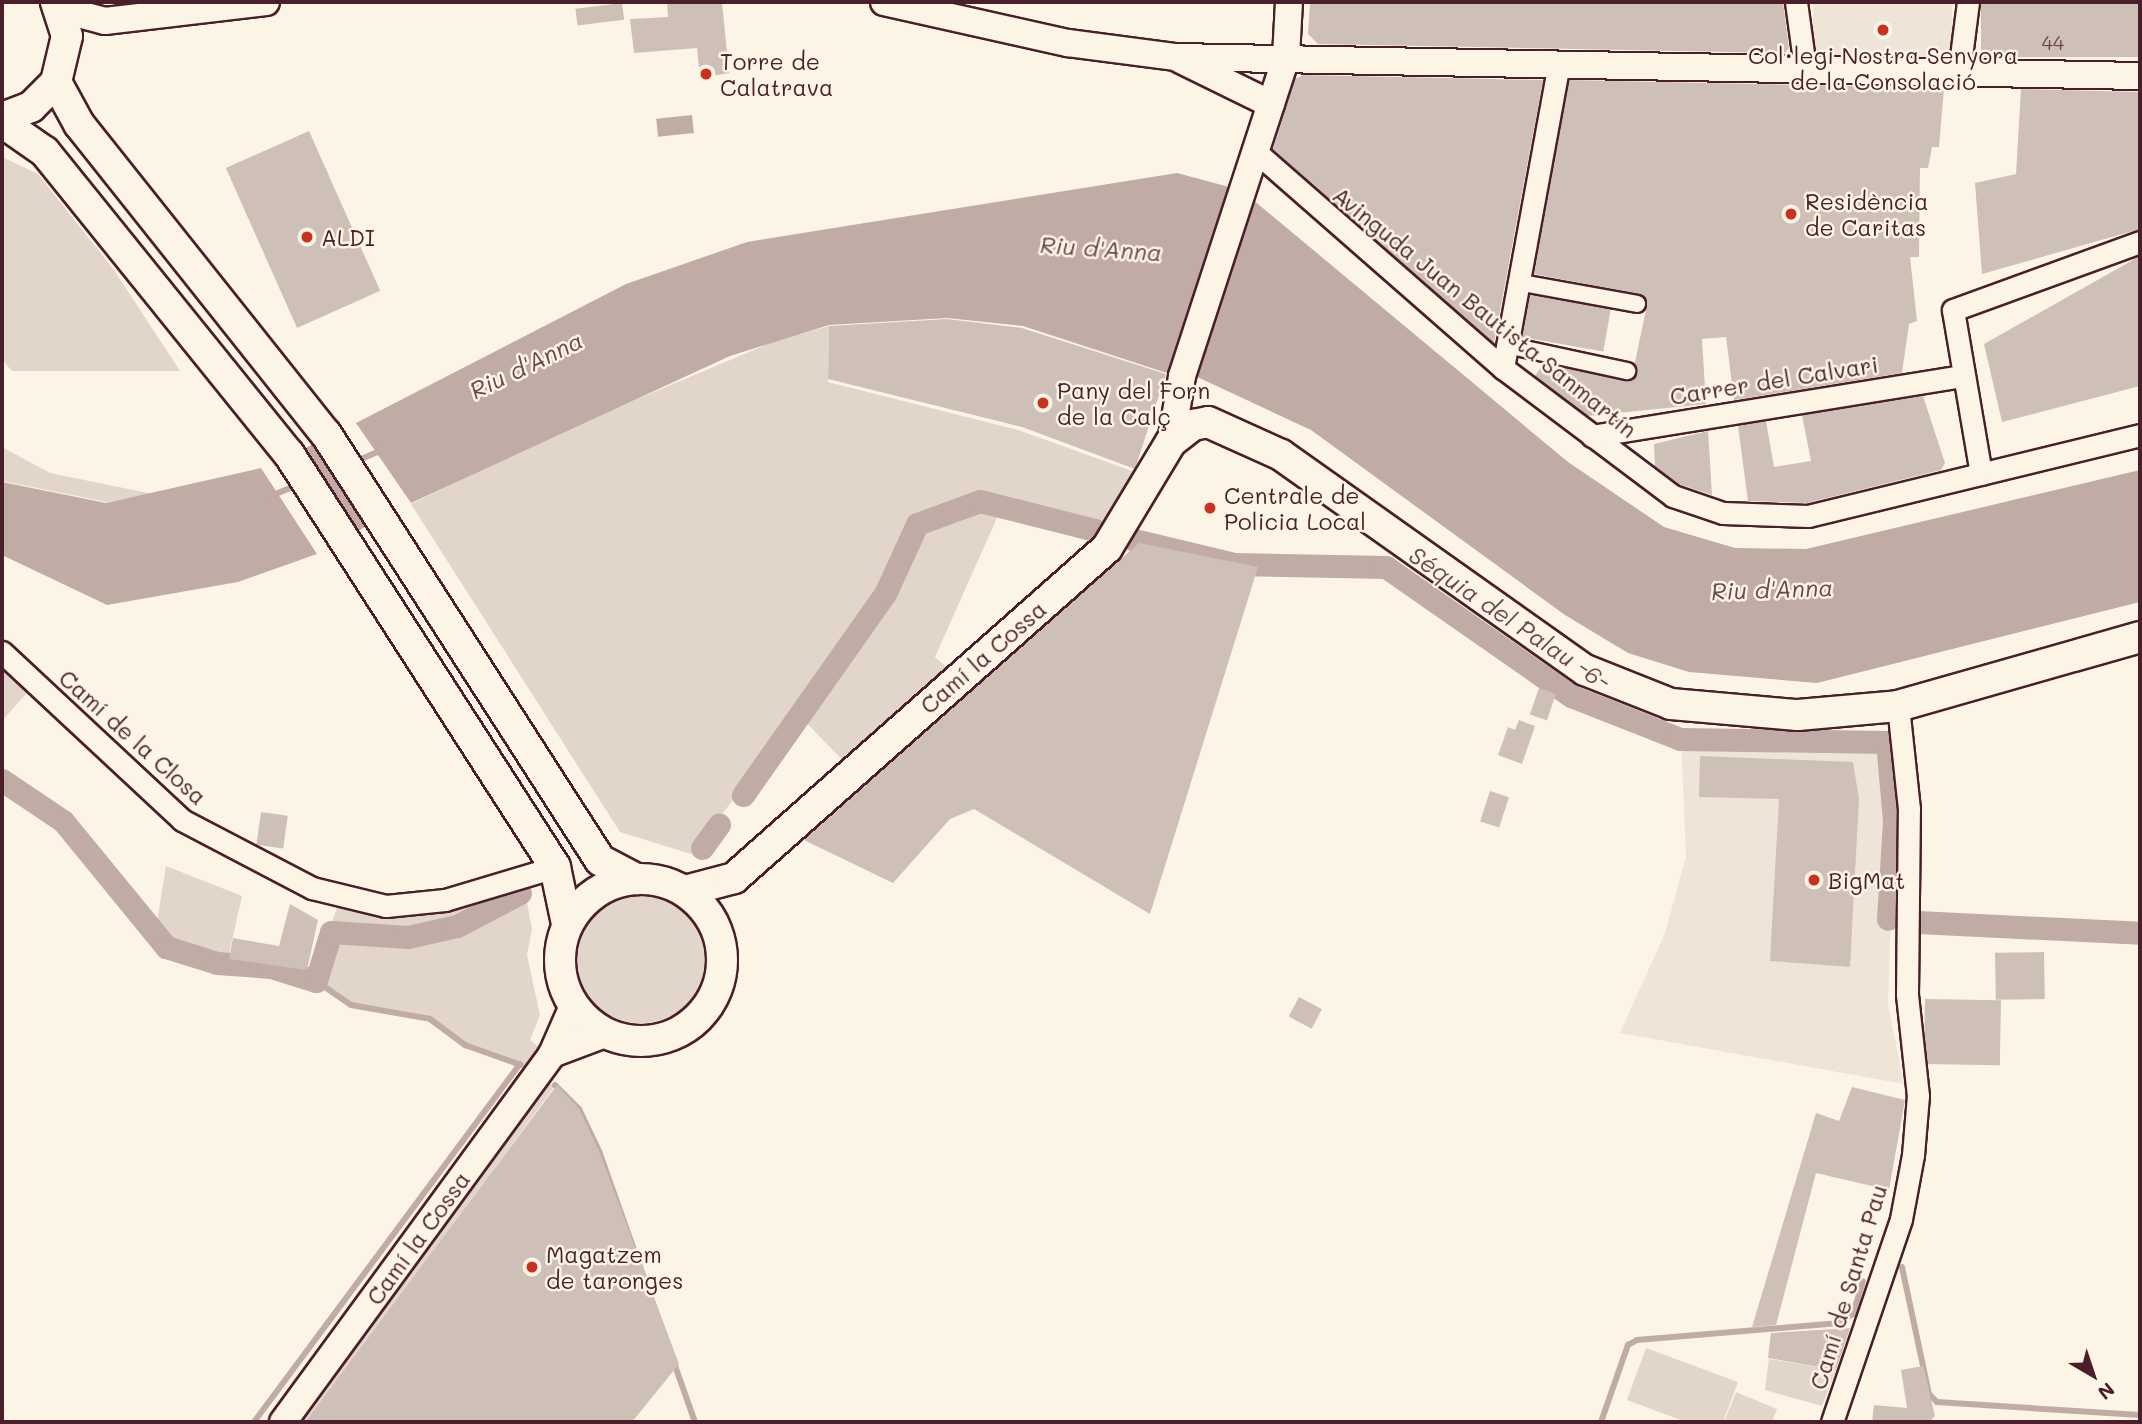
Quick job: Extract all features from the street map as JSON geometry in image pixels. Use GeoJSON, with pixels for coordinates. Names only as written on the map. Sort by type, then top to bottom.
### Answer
{"type":"FeatureCollection","features":[{"type":"Feature","properties":{"kind":"main road"},"geometry":{"type":"LineString","coordinates":[[56,82],[79,124],[326,434],[600,860],[636,879],[685,891],[715,925],[722,969],[706,1010],[659,1039],[626,1041],[605,1034],[573,1006],[559,966],[567,924],[555,867],[289,454],[45,152],[2,120],[31,107],[56,82],[66,50],[58,5]]}},
{"type":"Feature","properties":{"kind":"main road"},"geometry":{"type":"LineString","coordinates":[[1208,422],[1326,481],[1555,651],[1622,688],[1734,714],[1898,706],[2140,637]]}},
{"type":"Feature","properties":{"kind":"main road","name":"Camí la Cossa"},"geometry":{"type":"LineString","coordinates":[[715,925],[734,878],[1107,548],[1171,442],[1180,431],[1208,422]]}},
{"type":"Feature","properties":{"kind":"main road","name":"Camí la Cossa"},"geometry":{"type":"LineString","coordinates":[[685,891],[734,878]]}},
{"type":"Feature","properties":{"kind":"main road"},"geometry":{"type":"LineString","coordinates":[[567,924],[596,892],[636,879]]}},
{"type":"Feature","properties":{"kind":"street"},"geometry":{"type":"LineString","coordinates":[[58,5],[105,21],[265,2]]}},
{"type":"Feature","properties":{"kind":"street"},"geometry":{"type":"LineString","coordinates":[[884,2],[1068,43],[1176,57],[2140,76]]}},
{"type":"Feature","properties":{"kind":"street"},"geometry":{"type":"LineString","coordinates":[[1171,442],[1182,381],[1239,191],[1286,58],[1289,2]]}},
{"type":"Feature","properties":{"kind":"street"},"geometry":{"type":"LineString","coordinates":[[1796,2],[1805,68]]}},
{"type":"Feature","properties":{"kind":"street"},"geometry":{"type":"LineString","coordinates":[[1959,72],[1968,2]]}},
{"type":"Feature","properties":{"kind":"street"},"geometry":{"type":"LineString","coordinates":[[66,50],[105,21]]}},
{"type":"Feature","properties":{"kind":"street"},"geometry":{"type":"LineString","coordinates":[[1176,57],[1270,104]]}},
{"type":"Feature","properties":{"kind":"street"},"geometry":{"type":"LineString","coordinates":[[1503,368],[1511,345],[1559,63]]}},
{"type":"Feature","properties":{"kind":"street","name":"Avinguda Juan Bautista Sanmartín"},"geometry":{"type":"LineString","coordinates":[[1255,151],[1503,368],[1673,496],[1723,513],[1772,519],[1808,516],[2140,435]]}},
{"type":"Feature","properties":{"kind":"street"},"geometry":{"type":"LineString","coordinates":[[1980,474],[1953,310],[2140,242]]}},
{"type":"Feature","properties":{"kind":"street"},"geometry":{"type":"LineString","coordinates":[[1522,284],[1637,304]]}},
{"type":"Feature","properties":{"kind":"street"},"geometry":{"type":"LineString","coordinates":[[1511,345],[1627,371]]}},
{"type":"Feature","properties":{"kind":"street","name":"Carrer del Calvari"},"geometry":{"type":"LineString","coordinates":[[1592,436],[1963,376]]}},
{"type":"Feature","properties":{"kind":"street"},"geometry":{"type":"LineString","coordinates":[[1182,381],[1208,422]]}},
{"type":"Feature","properties":{"kind":"street","name":"Camí de la Closa"},"geometry":{"type":"LineString","coordinates":[[2,652],[182,820],[312,888],[386,906],[446,900],[555,867]]}},
{"type":"Feature","properties":{"kind":"street","name":"Camí de Santa Pau"},"geometry":{"type":"LineString","coordinates":[[1832,1422],[1901,1219],[1913,1155],[1918,1096],[1907,994],[1909,809],[1898,706]]}},
{"type":"Feature","properties":{"kind":"street","name":"Camí la Cossa"},"geometry":{"type":"LineString","coordinates":[[283,1422],[552,1054],[573,1006]]}},
{"type":"Feature","properties":{"kind":"street"},"geometry":{"type":"LineString","coordinates":[[552,1054],[605,1034]]}},
{"type":"Feature","properties":{"kind":"shaded area","name":"Col·legi Nostra Senyora de la Consolació"},"geometry":{"type":"Polygon","coordinates":[[[1813,2],[1952,2],[1952,59],[1813,59],[1813,2]]]}},
{"type":"Feature","properties":{"kind":"shaded area"},"geometry":{"type":"Polygon","coordinates":[[[2,157],[38,174],[114,270],[180,371],[12,371],[2,360],[2,157]]]}},
{"type":"Feature","properties":{"kind":"shaded area"},"geometry":{"type":"Polygon","coordinates":[[[829,326],[828,382],[1018,430],[1135,472],[1094,541],[1000,511],[935,657],[951,671],[848,766],[799,715],[691,854],[620,832],[411,504],[580,423],[775,341],[829,326]]]}},
{"type":"Feature","properties":{"kind":"shaded area"},"geometry":{"type":"Polygon","coordinates":[[[2,447],[50,473],[153,494],[107,502],[2,481],[2,447]]]}},
{"type":"Feature","properties":{"kind":"shaded area"},"geometry":{"type":"Polygon","coordinates":[[[2,655],[34,685],[2,721],[2,655]]]}},
{"type":"Feature","properties":{"kind":"shaded area"},"geometry":{"type":"Polygon","coordinates":[[[1681,740],[1780,747],[1886,743],[1894,821],[1888,1004],[1904,1084],[1620,1033],[1665,933],[1686,857],[1681,740]]]}},
{"type":"Feature","properties":{"kind":"shaded area"},"geometry":{"type":"Polygon","coordinates":[[[166,866],[242,896],[228,958],[202,954],[156,929],[166,866]]]}},
{"type":"Feature","properties":{"kind":"shaded area"},"geometry":{"type":"Polygon","coordinates":[[[523,882],[532,929],[527,955],[540,1015],[530,1040],[549,1055],[537,1072],[457,1039],[431,1017],[351,1004],[313,978],[339,902],[523,882]]]}},
{"type":"Feature","properties":{"kind":"shaded area"},"geometry":{"type":"Polygon","coordinates":[[[641,891],[666,896],[687,911],[702,932],[707,957],[702,982],[687,1003],[666,1018],[641,1023],[616,1018],[595,1003],[580,982],[575,957],[580,932],[595,911],[616,896],[641,891]]]}},
{"type":"Feature","properties":{"kind":"shaded area"},"geometry":{"type":"Polygon","coordinates":[[[543,1080],[555,1086],[437,1246],[305,1422],[287,1422],[543,1080]]]}},
{"type":"Feature","properties":{"kind":"shaded area"},"geometry":{"type":"Polygon","coordinates":[[[1646,1348],[1738,1382],[1723,1422],[1686,1422],[1627,1400],[1646,1348]]]}},
{"type":"Feature","properties":{"kind":"shaded area"},"geometry":{"type":"Polygon","coordinates":[[[1769,1359],[1836,1370],[1822,1406],[1765,1390],[1769,1359]]]}},
{"type":"Feature","properties":{"kind":"shaded area"},"geometry":{"type":"Polygon","coordinates":[[[1736,1392],[1777,1409],[1772,1422],[1724,1422],[1736,1392]]]}},
{"type":"Feature","properties":{"kind":"water"},"geometry":{"type":"Polygon","coordinates":[[[692,115],[694,133],[658,137],[656,119],[692,115]]]}},
{"type":"Feature","properties":{"kind":"water"},"geometry":{"type":"Polygon","coordinates":[[[1177,173],[1233,188],[1173,375],[1023,326],[947,318],[829,325],[730,356],[411,503],[356,423],[626,284],[747,242],[1177,173]]]}},
{"type":"Feature","properties":{"kind":"water"},"geometry":{"type":"Polygon","coordinates":[[[1252,199],[1568,462],[1664,527],[1735,548],[1806,549],[2140,470],[2140,602],[1817,683],[1689,672],[1628,653],[1565,615],[1311,430],[1195,376],[1252,199]]]}},
{"type":"Feature","properties":{"kind":"water"},"geometry":{"type":"Polygon","coordinates":[[[317,441],[370,523],[357,532],[304,450],[317,441]]]}},
{"type":"Feature","properties":{"kind":"water"},"geometry":{"type":"Polygon","coordinates":[[[261,468],[317,554],[238,582],[107,605],[2,555],[2,482],[106,503],[261,468]]]}},
{"type":"Feature","properties":{"kind":"building"},"geometry":{"type":"Polygon","coordinates":[[[667,2],[722,2],[729,73],[700,78],[697,48],[634,53],[630,19],[668,17],[667,2]]]}},
{"type":"Feature","properties":{"kind":"building"},"geometry":{"type":"Polygon","coordinates":[[[1310,2],[1783,2],[1789,48],[1785,53],[1318,44],[1308,34],[1310,2]]]}},
{"type":"Feature","properties":{"kind":"building"},"geometry":{"type":"Polygon","coordinates":[[[1981,2],[2140,2],[2140,57],[1981,57],[1981,2]]]}},
{"type":"Feature","properties":{"kind":"building"},"geometry":{"type":"Polygon","coordinates":[[[622,3],[624,20],[577,26],[575,9],[622,3]]]}},
{"type":"Feature","properties":{"kind":"building"},"geometry":{"type":"Polygon","coordinates":[[[1303,75],[1543,80],[1494,343],[1273,149],[1295,79],[1303,75]]]}},
{"type":"Feature","properties":{"kind":"building"},"geometry":{"type":"Polygon","coordinates":[[[1569,80],[1944,88],[1939,147],[1932,147],[1928,168],[1920,168],[1919,257],[1910,257],[1917,321],[1909,324],[1902,373],[1734,400],[1726,337],[1702,339],[1706,404],[1588,416],[1535,376],[1543,364],[1631,381],[1647,305],[1639,294],[1534,274],[1569,80]]]}},
{"type":"Feature","properties":{"kind":"building"},"geometry":{"type":"Polygon","coordinates":[[[2021,89],[2140,92],[2140,229],[1982,274],[1975,183],[2016,174],[2021,89]]]}},
{"type":"Feature","properties":{"kind":"building","name":"ALDI"},"geometry":{"type":"Polygon","coordinates":[[[309,131],[380,291],[297,328],[226,168],[309,131]]]}},
{"type":"Feature","properties":{"kind":"building"},"geometry":{"type":"Polygon","coordinates":[[[2140,256],[2140,386],[2002,422],[1984,344],[2140,256]]]}},
{"type":"Feature","properties":{"kind":"building"},"geometry":{"type":"Polygon","coordinates":[[[1530,295],[1611,309],[1603,352],[1523,337],[1530,295]]]}},
{"type":"Feature","properties":{"kind":"building","name":"Pany del Forn de la Calç"},"geometry":{"type":"Polygon","coordinates":[[[947,319],[1022,328],[1166,374],[1135,469],[1022,427],[828,379],[829,326],[947,319]]]}},
{"type":"Feature","properties":{"kind":"building"},"geometry":{"type":"Polygon","coordinates":[[[1923,396],[1945,463],[1941,470],[1807,503],[1748,501],[1738,426],[1766,421],[1774,467],[1811,461],[1802,415],[1923,396]]]}},
{"type":"Feature","properties":{"kind":"building"},"geometry":{"type":"Polygon","coordinates":[[[1708,431],[1712,495],[1679,484],[1655,466],[1654,444],[1708,431]]]}},
{"type":"Feature","properties":{"kind":"building"},"geometry":{"type":"Polygon","coordinates":[[[1139,543],[1258,567],[1150,914],[974,809],[950,819],[893,883],[804,840],[1139,543]]]}},
{"type":"Feature","properties":{"kind":"building"},"geometry":{"type":"Polygon","coordinates":[[[1539,688],[1556,694],[1547,720],[1530,714],[1539,688]]]}},
{"type":"Feature","properties":{"kind":"building"},"geometry":{"type":"Polygon","coordinates":[[[1519,720],[1535,726],[1522,764],[1498,755],[1508,727],[1515,730],[1519,720]]]}},
{"type":"Feature","properties":{"kind":"building","name":"BigMat"},"geometry":{"type":"Polygon","coordinates":[[[1700,756],[1853,762],[1859,799],[1850,967],[1770,961],[1779,799],[1699,797],[1700,756]]]}},
{"type":"Feature","properties":{"kind":"building"},"geometry":{"type":"Polygon","coordinates":[[[1490,791],[1509,797],[1499,828],[1480,821],[1490,791]]]}},
{"type":"Feature","properties":{"kind":"building"},"geometry":{"type":"Polygon","coordinates":[[[261,812],[288,816],[283,848],[256,845],[261,812]]]}},
{"type":"Feature","properties":{"kind":"building"},"geometry":{"type":"Polygon","coordinates":[[[290,904],[318,920],[307,970],[229,959],[233,938],[279,946],[290,904]]]}},
{"type":"Feature","properties":{"kind":"building"},"geometry":{"type":"Polygon","coordinates":[[[2044,952],[2045,999],[1996,1000],[1995,953],[2044,952]]]}},
{"type":"Feature","properties":{"kind":"building"},"geometry":{"type":"Polygon","coordinates":[[[1299,997],[1322,1009],[1312,1029],[1289,1016],[1299,997]]]}},
{"type":"Feature","properties":{"kind":"building"},"geometry":{"type":"Polygon","coordinates":[[[1925,999],[2001,1000],[2000,1065],[1924,1064],[1925,999]]]}},
{"type":"Feature","properties":{"kind":"building","name":"Magatzem de taronges"},"geometry":{"type":"Polygon","coordinates":[[[557,1085],[579,1109],[599,1151],[679,1364],[632,1422],[305,1422],[557,1085]]]}},
{"type":"Feature","properties":{"kind":"building"},"geometry":{"type":"Polygon","coordinates":[[[1852,1087],[1905,1100],[1889,1190],[1816,1173],[1776,1325],[1752,1327],[1816,1113],[1839,1121],[1852,1087]]]}},
{"type":"Feature","properties":{"kind":"building"},"geometry":{"type":"Polygon","coordinates":[[[1850,1328],[1836,1370],[1768,1358],[1771,1333],[1850,1328]]]}},
{"type":"Feature","properties":{"kind":"building"},"geometry":{"type":"Polygon","coordinates":[[[1923,1366],[1935,1416],[1929,1422],[1872,1422],[1874,1405],[1907,1408],[1901,1370],[1923,1366]]]}},
{"type":"Feature","properties":{"kind":"waterway","name":"Riu d'Anna"},"geometry":{"type":"LineString","coordinates":[[354,462],[382,450]]}},
{"type":"Feature","properties":{"kind":"waterway","name":"Riu d'Anna"},"geometry":{"type":"LineString","coordinates":[[273,495],[298,485]]}},
{"type":"Feature","properties":{"kind":"waterway","name":"Séquia del Palau -6-"},"geometry":{"type":"LineString","coordinates":[[743,795],[885,594],[917,524],[980,501],[1095,530]]}},
{"type":"Feature","properties":{"kind":"waterway","name":"Séquia del Palau -6-"},"geometry":{"type":"LineString","coordinates":[[1134,540],[1234,564],[1386,567],[1571,696],[1680,739],[1887,742],[1894,821],[1888,919]]}},
{"type":"Feature","properties":{"kind":"waterway","name":"Séquia del Palau -6-"},"geometry":{"type":"LineString","coordinates":[[2,780],[63,821],[166,947],[217,963],[271,967],[316,981],[331,932],[408,937],[457,926],[520,893]]}},
{"type":"Feature","properties":{"kind":"waterway","name":"Séquia del Palau -6-"},"geometry":{"type":"LineString","coordinates":[[702,848],[719,825]]}},
{"type":"Feature","properties":{"kind":"waterway","name":"Séquia del Palau -6-"},"geometry":{"type":"LineString","coordinates":[[1918,922],[2140,933]]}},
{"type":"Feature","properties":{"kind":"waterway"},"geometry":{"type":"LineString","coordinates":[[316,981],[351,1005],[430,1019],[465,1045],[521,1065]]}},
{"type":"Feature","properties":{"kind":"waterway"},"geometry":{"type":"LineString","coordinates":[[254,1422],[520,1064]]}},
{"type":"Feature","properties":{"kind":"waterway"},"geometry":{"type":"LineString","coordinates":[[555,1085],[579,1109],[599,1151],[695,1422]]}},
{"type":"Feature","properties":{"kind":"waterway"},"geometry":{"type":"LineString","coordinates":[[1902,1267],[1929,1394],[1937,1402],[2140,1415]]}},
{"type":"Feature","properties":{"kind":"waterway"},"geometry":{"type":"LineString","coordinates":[[1601,1422],[1628,1345],[1637,1340],[1839,1323],[1853,1314],[1863,1282]]}},
{"type":"Feature","properties":{"kind":"place","name":"Col·legi Nostra Senyora de la Consolació"},"geometry":{"type":"Point","coordinates":[1883,30]}},
{"type":"Feature","properties":{"kind":"place","name":"Torre de Calatrava"},"geometry":{"type":"Point","coordinates":[706,74]}},
{"type":"Feature","properties":{"kind":"place","name":"Residència de Caritas"},"geometry":{"type":"Point","coordinates":[1791,214]}},
{"type":"Feature","properties":{"kind":"place","name":"ALDI"},"geometry":{"type":"Point","coordinates":[307,237]}},
{"type":"Feature","properties":{"kind":"place","name":"Pany del Forn de la Calç"},"geometry":{"type":"Point","coordinates":[1043,403]}},
{"type":"Feature","properties":{"kind":"place","name":"Centrale de Policia Local"},"geometry":{"type":"Point","coordinates":[1210,508]}},
{"type":"Feature","properties":{"kind":"place","name":"BigMat"},"geometry":{"type":"Point","coordinates":[1814,880]}},
{"type":"Feature","properties":{"kind":"place","name":"Magatzem de taronges"},"geometry":{"type":"Point","coordinates":[532,1267]}}]}
